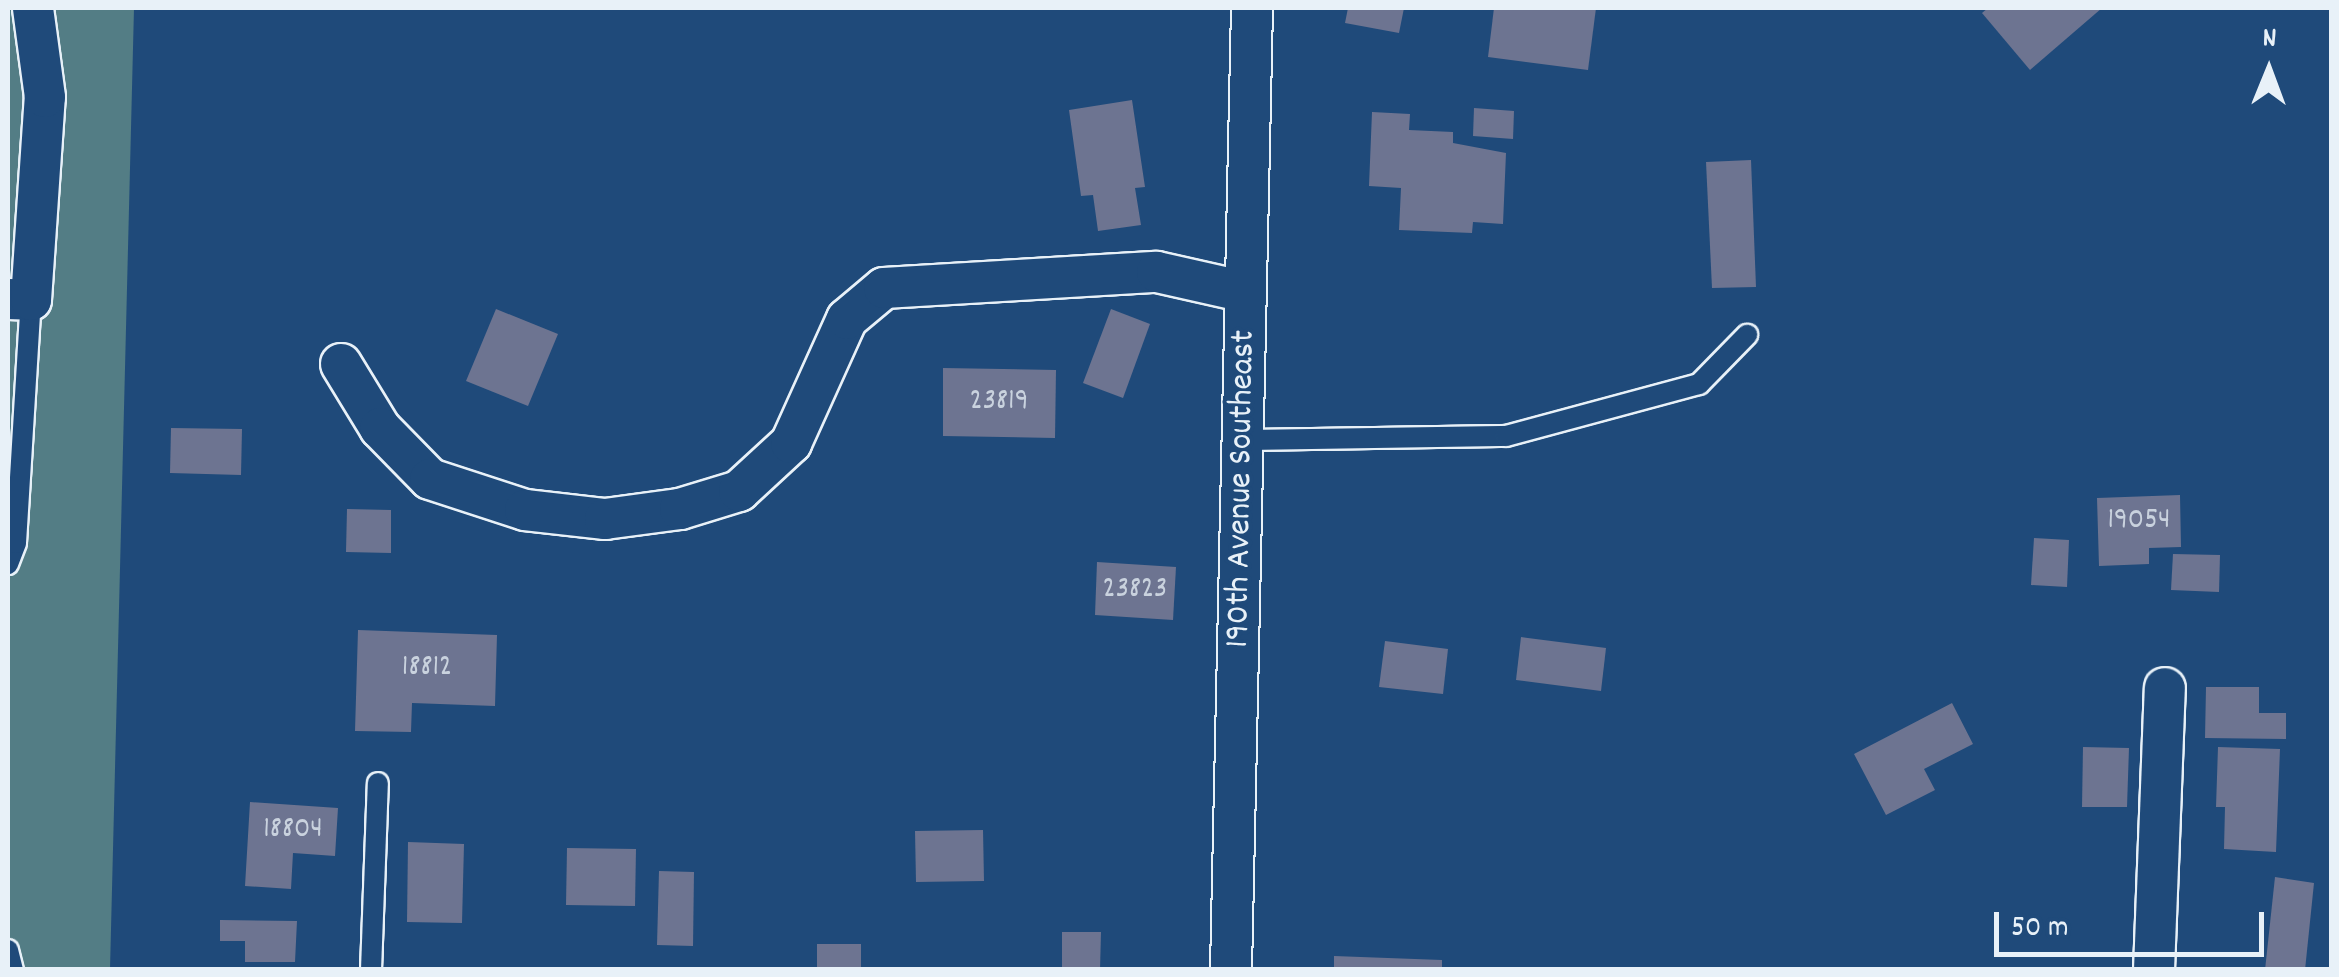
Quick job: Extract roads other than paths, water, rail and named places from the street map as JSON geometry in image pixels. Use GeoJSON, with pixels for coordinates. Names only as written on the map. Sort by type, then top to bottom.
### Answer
{"type":"FeatureCollection","features":[{"type":"Feature","properties":{"kind":"street"},"geometry":{"type":"LineString","coordinates":[[19,300],[45,97],[33,8]]}},
{"type":"Feature","properties":{"kind":"street","name":"190th Avenue Southeast"},"geometry":{"type":"LineString","coordinates":[[1231,970],[1252,8]]}},
{"type":"Feature","properties":{"kind":"street"},"geometry":{"type":"LineString","coordinates":[[341,364],[380,428],[430,479],[524,510],[605,519],[680,509],[739,491],[791,442],[846,320],[884,288],[1158,272],[1246,292]]}},
{"type":"Feature","properties":{"kind":"street"},"geometry":{"type":"LineString","coordinates":[[2154,970],[2165,688]]}},
{"type":"Feature","properties":{"kind":"lane"},"geometry":{"type":"LineString","coordinates":[[8,564],[16,543],[19,300]]}},
{"type":"Feature","properties":{"kind":"lane"},"geometry":{"type":"LineString","coordinates":[[1243,440],[1506,436],[1699,384],[1747,335]]}},
{"type":"Feature","properties":{"kind":"lane"},"geometry":{"type":"LineString","coordinates":[[371,970],[378,783]]}},
{"type":"Feature","properties":{"kind":"lane"},"geometry":{"type":"LineString","coordinates":[[8,950],[14,970]]}}]}
